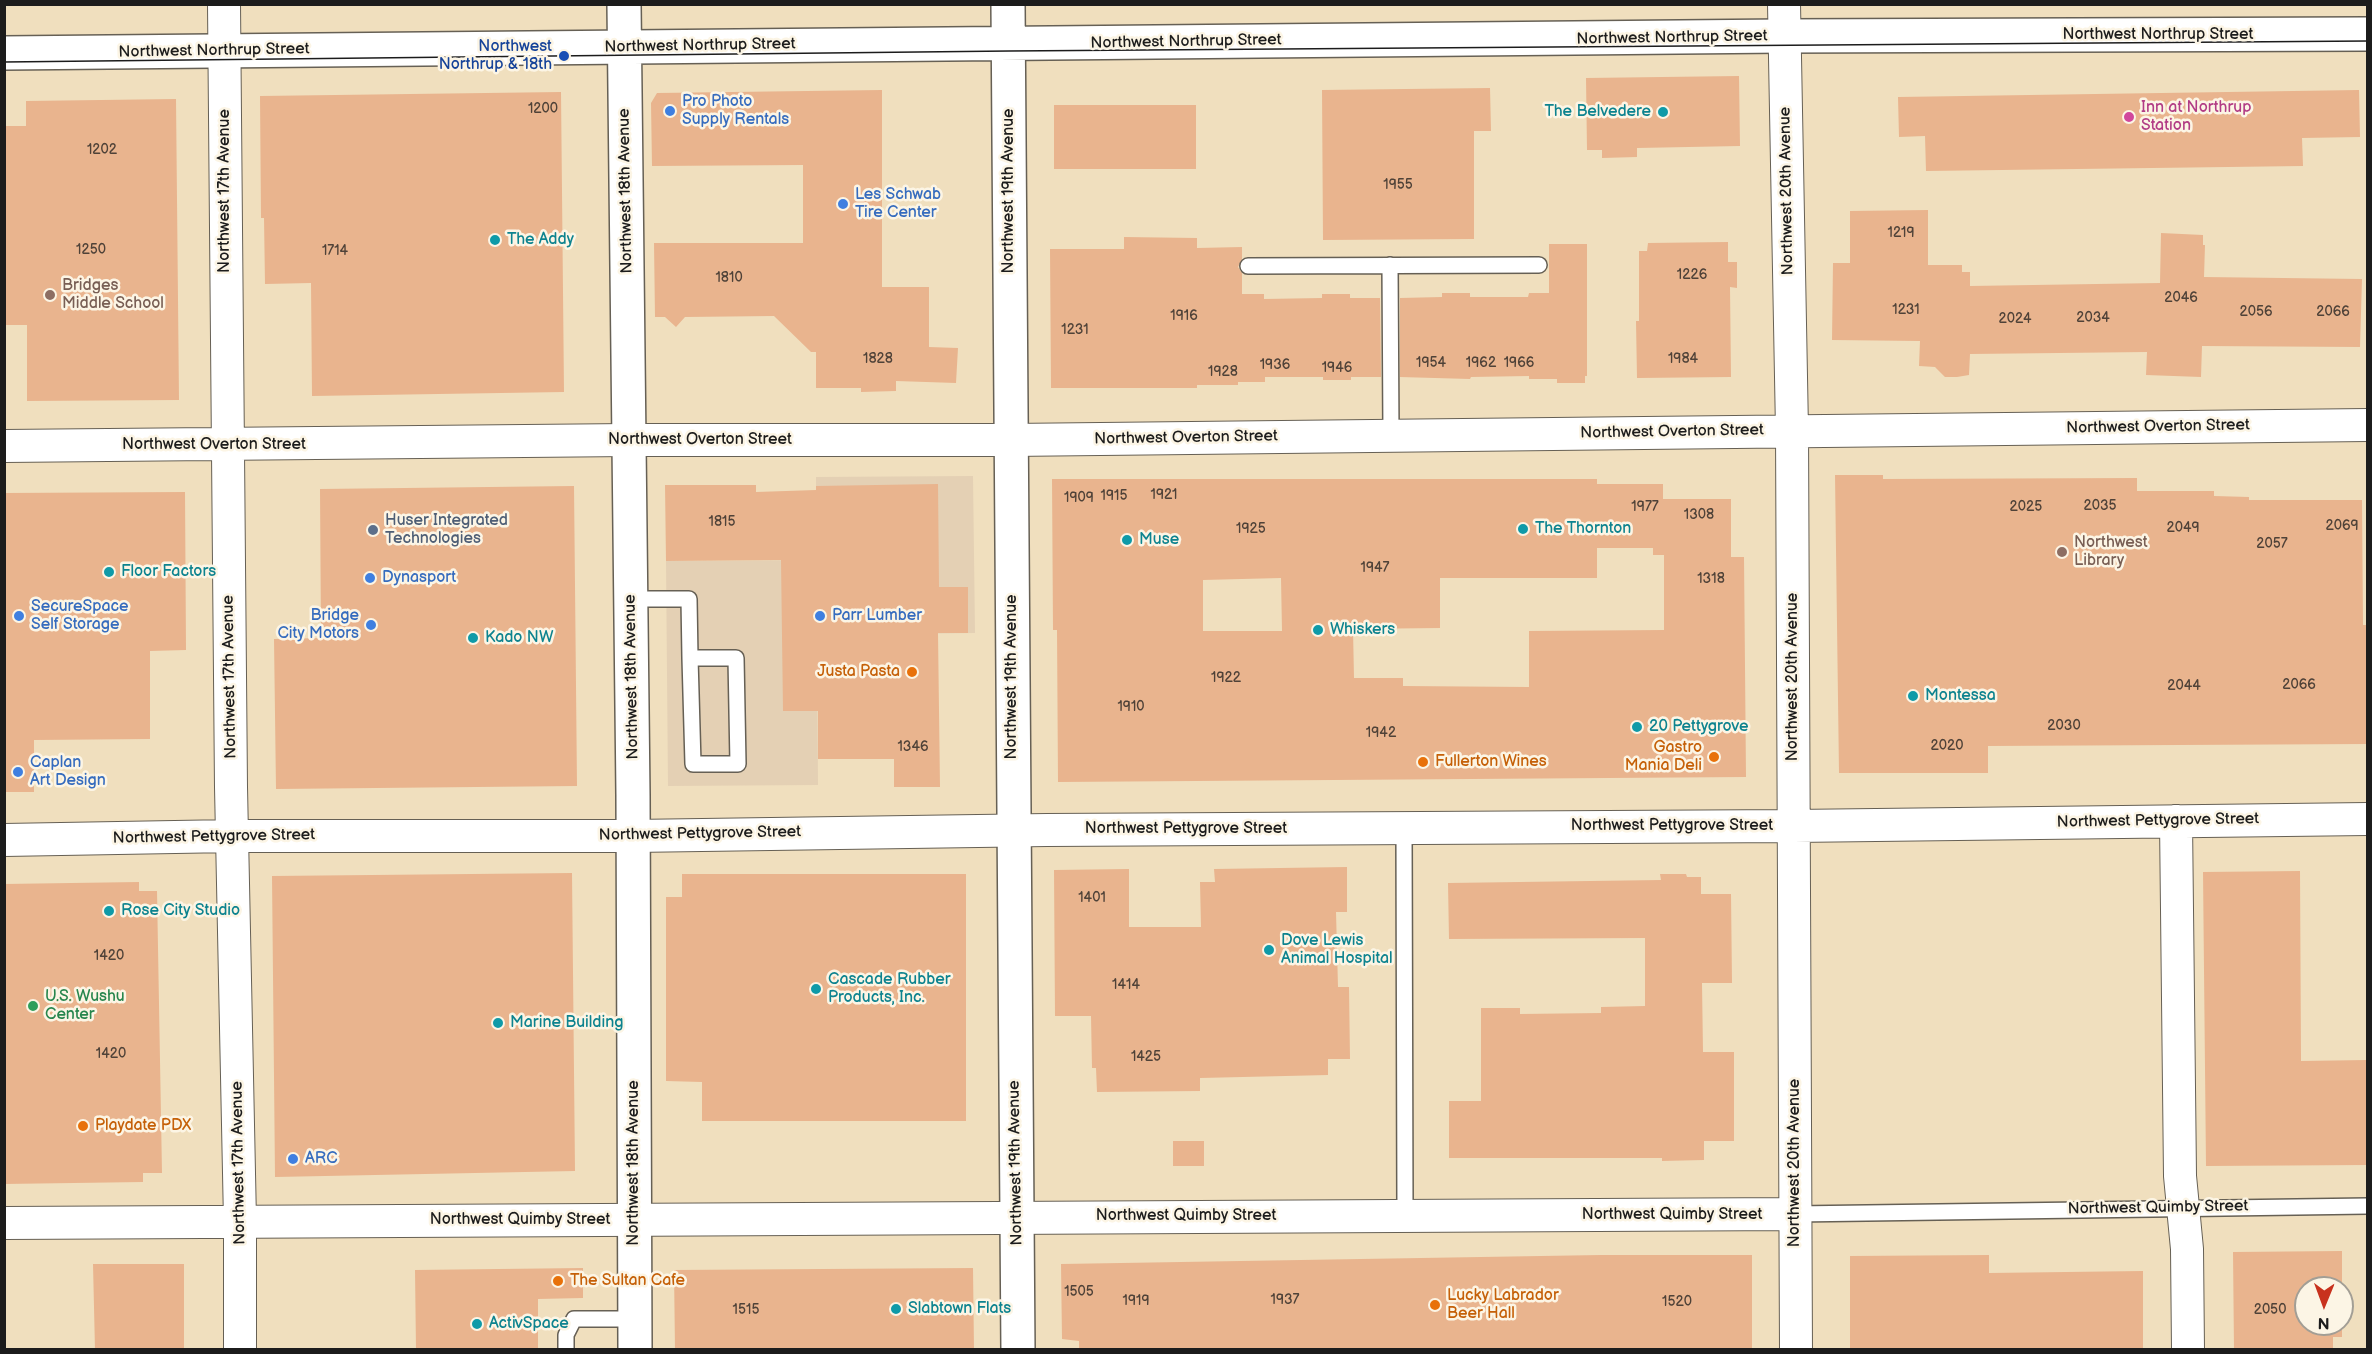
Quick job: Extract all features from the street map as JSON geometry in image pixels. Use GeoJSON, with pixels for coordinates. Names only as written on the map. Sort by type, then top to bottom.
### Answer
{"type":"FeatureCollection","features":[{"type":"Feature","properties":{"kind":"street","name":"Northwest 17th Avenue"},"geometry":{"type":"LineString","coordinates":[[224,4],[232,836],[240,1221],[240,1350]]}},
{"type":"Feature","properties":{"kind":"street","name":"Northwest 18th Avenue"},"geometry":{"type":"LineString","coordinates":[[624,4],[633,836],[635,1334]]}},
{"type":"Feature","properties":{"kind":"street","name":"Northwest 19th Avenue"},"geometry":{"type":"LineString","coordinates":[[1008,4],[1018,1350]]}},
{"type":"Feature","properties":{"kind":"street","name":"Northwest 20th Avenue"},"geometry":{"type":"LineString","coordinates":[[1784,4],[1792,430],[1796,1350]]}},
{"type":"Feature","properties":{"kind":"street","name":"Northwest Northrup Street"},"geometry":{"type":"LineString","coordinates":[[4,53],[1784,36],[2367,34]]}},
{"type":"Feature","properties":{"kind":"street","name":"Northwest Overton Street"},"geometry":{"type":"LineString","coordinates":[[4,446],[629,440],[1010,440],[2367,425]]}},
{"type":"Feature","properties":{"kind":"street","name":"Northwest Pettygrove Street"},"geometry":{"type":"LineString","coordinates":[[4,840],[232,836],[633,836],[1013,830],[1794,826],[2367,819]]}},
{"type":"Feature","properties":{"kind":"street"},"geometry":{"type":"LineString","coordinates":[[2176,821],[2180,1176],[2187,1249],[2188,1350]]}},
{"type":"Feature","properties":{"kind":"street","name":"Northwest Quimby Street"},"geometry":{"type":"LineString","coordinates":[[4,1223],[1795,1215]]}},
{"type":"Feature","properties":{"kind":"lane"},"geometry":{"type":"LineString","coordinates":[[1390,265],[1391,435]]}},
{"type":"Feature","properties":{"kind":"lane"},"geometry":{"type":"LineString","coordinates":[[1248,266],[1539,265]]}},
{"type":"Feature","properties":{"kind":"lane"},"geometry":{"type":"LineString","coordinates":[[631,599],[689,599],[690,658],[693,764],[738,764],[736,658],[690,658]]}},
{"type":"Feature","properties":{"kind":"lane"},"geometry":{"type":"LineString","coordinates":[[1404,828],[1405,1215]]}},
{"type":"Feature","properties":{"kind":"lane","name":"Northwest Quimby Street"},"geometry":{"type":"LineString","coordinates":[[1795,1215],[2367,1206]]}},
{"type":"Feature","properties":{"kind":"lane"},"geometry":{"type":"LineString","coordinates":[[566,1350],[566,1335],[574,1319],[635,1334]]}},
{"type":"Feature","properties":{"kind":"shaded area","name":"Parr Lumber"},"geometry":{"type":"Polygon","coordinates":[[[973,476],[975,633],[817,635],[818,785],[668,786],[666,561],[816,560],[816,477],[973,476]]]}},
{"type":"Feature","properties":{"kind":"building","name":"The Belvedere"},"geometry":{"type":"Polygon","coordinates":[[[1739,76],[1740,146],[1637,148],[1637,157],[1602,158],[1602,150],[1587,150],[1586,78],[1739,76]]]}},
{"type":"Feature","properties":{"kind":"building"},"geometry":{"type":"Polygon","coordinates":[[[1490,88],[1491,131],[1474,131],[1474,239],[1323,240],[1322,90],[1490,88]]]}},
{"type":"Feature","properties":{"kind":"building"},"geometry":{"type":"Polygon","coordinates":[[[882,90],[882,287],[929,287],[929,347],[958,348],[956,383],[896,381],[896,391],[861,392],[861,388],[816,388],[816,352],[811,352],[774,316],[685,317],[676,327],[665,317],[655,317],[654,243],[803,243],[803,165],[652,166],[651,103],[657,93],[882,90]]]}},
{"type":"Feature","properties":{"kind":"building","name":"Inn at Northrup Station"},"geometry":{"type":"Polygon","coordinates":[[[2359,90],[2360,137],[2302,138],[2303,166],[1926,171],[1925,136],[1899,137],[1898,97],[2359,90]]]}},
{"type":"Feature","properties":{"kind":"building"},"geometry":{"type":"Polygon","coordinates":[[[561,92],[564,392],[312,396],[311,283],[265,284],[264,218],[261,218],[260,96],[561,92]]]}},
{"type":"Feature","properties":{"kind":"building"},"geometry":{"type":"Polygon","coordinates":[[[176,99],[179,400],[27,401],[27,325],[4,325],[4,126],[26,126],[26,101],[176,99]]]}},
{"type":"Feature","properties":{"kind":"building"},"geometry":{"type":"Polygon","coordinates":[[[1054,105],[1196,105],[1196,169],[1054,169],[1054,105]]]}},
{"type":"Feature","properties":{"kind":"building"},"geometry":{"type":"Polygon","coordinates":[[[1928,210],[1928,265],[1962,265],[1962,272],[1970,272],[1970,286],[2160,283],[2161,233],[2203,235],[2204,277],[2362,279],[2360,347],[2202,346],[2201,377],[2146,375],[2147,352],[1970,354],[1969,375],[1945,377],[1935,367],[1919,366],[1920,341],[1832,340],[1833,263],[1850,263],[1850,211],[1928,210]]]}},
{"type":"Feature","properties":{"kind":"building"},"geometry":{"type":"Polygon","coordinates":[[[1124,237],[1197,238],[1197,248],[1242,247],[1242,259],[1238,267],[1242,273],[1242,294],[1264,294],[1264,299],[1322,298],[1322,294],[1350,294],[1350,298],[1380,298],[1381,377],[1323,380],[1323,377],[1265,377],[1265,382],[1238,382],[1238,385],[1197,385],[1197,388],[1051,388],[1050,249],[1124,249],[1124,237]]]}},
{"type":"Feature","properties":{"kind":"building"},"geometry":{"type":"Polygon","coordinates":[[[1728,242],[1728,262],[1737,262],[1737,288],[1730,287],[1731,377],[1637,378],[1636,321],[1639,321],[1639,251],[1647,251],[1648,243],[1728,242]]]}},
{"type":"Feature","properties":{"kind":"building"},"geometry":{"type":"Polygon","coordinates":[[[1549,244],[1587,244],[1587,376],[1585,376],[1585,383],[1557,383],[1557,379],[1529,379],[1529,376],[1471,377],[1470,379],[1400,377],[1400,298],[1442,297],[1442,293],[1470,293],[1470,297],[1528,297],[1529,293],[1549,293],[1549,244]]]}},
{"type":"Feature","properties":{"kind":"building"},"geometry":{"type":"Polygon","coordinates":[[[1835,475],[1883,475],[1883,479],[2137,478],[2137,491],[2214,491],[2214,496],[2249,497],[2249,500],[2362,500],[2363,625],[2367,625],[2367,744],[1988,746],[1988,773],[1839,773],[1835,475]]]}},
{"type":"Feature","properties":{"kind":"building"},"geometry":{"type":"Polygon","coordinates":[[[1052,479],[1597,479],[1597,484],[1663,484],[1663,499],[1731,499],[1731,557],[1744,557],[1746,777],[1058,782],[1057,630],[1053,630],[1052,479]],[[1597,548],[1597,578],[1440,578],[1440,628],[1353,629],[1354,678],[1403,678],[1403,686],[1529,687],[1529,631],[1664,630],[1664,555],[1653,555],[1653,548],[1597,548]],[[1281,578],[1203,580],[1203,631],[1282,631],[1281,578]]]}},
{"type":"Feature","properties":{"kind":"building"},"geometry":{"type":"Polygon","coordinates":[[[938,484],[939,587],[968,587],[968,633],[938,633],[940,787],[894,787],[894,759],[818,759],[818,711],[783,711],[781,560],[666,561],[665,485],[756,485],[756,492],[816,490],[816,486],[938,484]]]}},
{"type":"Feature","properties":{"kind":"building","name":"Kado NW"},"geometry":{"type":"Polygon","coordinates":[[[574,486],[577,786],[276,789],[274,639],[321,638],[320,489],[574,486]]]}},
{"type":"Feature","properties":{"kind":"building","name":"Floor Factors"},"geometry":{"type":"Polygon","coordinates":[[[185,492],[186,650],[150,651],[150,739],[34,740],[34,792],[4,792],[4,493],[185,492]]]}},
{"type":"Feature","properties":{"kind":"building"},"geometry":{"type":"Polygon","coordinates":[[[1347,867],[1347,912],[1336,912],[1338,987],[1349,987],[1350,1059],[1328,1059],[1328,1075],[1200,1078],[1200,1091],[1097,1092],[1096,1068],[1092,1068],[1091,1016],[1055,1016],[1054,870],[1129,869],[1129,927],[1201,927],[1200,882],[1215,882],[1214,869],[1347,867]]]}},
{"type":"Feature","properties":{"kind":"building"},"geometry":{"type":"Polygon","coordinates":[[[2300,871],[2301,1061],[2367,1060],[2367,1165],[2206,1166],[2203,872],[2300,871]]]}},
{"type":"Feature","properties":{"kind":"building"},"geometry":{"type":"Polygon","coordinates":[[[572,873],[575,1171],[275,1177],[272,876],[572,873]]]}},
{"type":"Feature","properties":{"kind":"building","name":"Cascade Rubber Products, Inc."},"geometry":{"type":"Polygon","coordinates":[[[682,874],[966,874],[966,1121],[702,1121],[702,1082],[666,1081],[666,897],[682,897],[682,874]]]}},
{"type":"Feature","properties":{"kind":"building"},"geometry":{"type":"Polygon","coordinates":[[[1660,874],[1686,874],[1687,877],[1701,877],[1701,894],[1731,894],[1732,983],[1702,983],[1703,1052],[1734,1052],[1734,1141],[1704,1141],[1704,1160],[1449,1158],[1449,1101],[1481,1101],[1481,1008],[1520,1008],[1520,1014],[1601,1013],[1601,1007],[1645,1006],[1645,938],[1449,939],[1448,883],[1661,880],[1660,874]]]}},
{"type":"Feature","properties":{"kind":"building"},"geometry":{"type":"Polygon","coordinates":[[[139,882],[139,891],[157,891],[162,1173],[143,1173],[143,1182],[4,1184],[4,884],[139,882]]]}},
{"type":"Feature","properties":{"kind":"building"},"geometry":{"type":"Polygon","coordinates":[[[1173,1141],[1204,1141],[1204,1166],[1173,1166],[1173,1141]]]}},
{"type":"Feature","properties":{"kind":"building"},"geometry":{"type":"Polygon","coordinates":[[[2342,1251],[2342,1276],[2294,1276],[2294,1336],[2342,1336],[2333,1337],[2333,1350],[2234,1350],[2233,1252],[2342,1251]]]}},
{"type":"Feature","properties":{"kind":"building"},"geometry":{"type":"Polygon","coordinates":[[[1601,1255],[1752,1255],[1752,1350],[1079,1350],[1079,1341],[1062,1339],[1061,1264],[1601,1255]]]}},
{"type":"Feature","properties":{"kind":"building"},"geometry":{"type":"Polygon","coordinates":[[[1989,1255],[1989,1273],[2143,1271],[2143,1350],[1850,1350],[1850,1256],[1989,1255]]]}},
{"type":"Feature","properties":{"kind":"building"},"geometry":{"type":"Polygon","coordinates":[[[93,1264],[184,1264],[184,1350],[95,1350],[93,1264]]]}},
{"type":"Feature","properties":{"kind":"building","name":"ActivSpace"},"geometry":{"type":"Polygon","coordinates":[[[583,1268],[583,1298],[538,1299],[538,1350],[416,1350],[415,1270],[583,1268]]]}},
{"type":"Feature","properties":{"kind":"building"},"geometry":{"type":"Polygon","coordinates":[[[973,1268],[974,1350],[675,1350],[674,1270],[973,1268]]]}},
{"type":"Feature","properties":{"kind":"tram line"},"geometry":{"type":"LineString","coordinates":[[4,62],[1009,51],[2368,41]]}},
{"type":"Feature","properties":{"kind":"place","name":"Northwest Northrup & 18th"},"geometry":{"type":"Point","coordinates":[564,56]}},
{"type":"Feature","properties":{"kind":"place","name":"Pro Photo Supply Rentals"},"geometry":{"type":"Point","coordinates":[670,111]}},
{"type":"Feature","properties":{"kind":"place","name":"The Belvedere"},"geometry":{"type":"Point","coordinates":[1663,112]}},
{"type":"Feature","properties":{"kind":"place","name":"Inn at Northrup Station"},"geometry":{"type":"Point","coordinates":[2129,117]}},
{"type":"Feature","properties":{"kind":"place","name":"Les Schwab Tire Center"},"geometry":{"type":"Point","coordinates":[843,204]}},
{"type":"Feature","properties":{"kind":"place","name":"The Addy"},"geometry":{"type":"Point","coordinates":[495,240]}},
{"type":"Feature","properties":{"kind":"place","name":"Bridges Middle School"},"geometry":{"type":"Point","coordinates":[50,295]}},
{"type":"Feature","properties":{"kind":"place","name":"The Thornton"},"geometry":{"type":"Point","coordinates":[1523,529]}},
{"type":"Feature","properties":{"kind":"place","name":"Huser Integrated Technologies"},"geometry":{"type":"Point","coordinates":[373,530]}},
{"type":"Feature","properties":{"kind":"place","name":"Muse"},"geometry":{"type":"Point","coordinates":[1127,540]}},
{"type":"Feature","properties":{"kind":"place","name":"Northwest Library"},"geometry":{"type":"Point","coordinates":[2062,552]}},
{"type":"Feature","properties":{"kind":"place","name":"Floor Factors"},"geometry":{"type":"Point","coordinates":[109,572]}},
{"type":"Feature","properties":{"kind":"place","name":"Dynasport"},"geometry":{"type":"Point","coordinates":[370,578]}},
{"type":"Feature","properties":{"kind":"place","name":"SecureSpace Self Storage"},"geometry":{"type":"Point","coordinates":[19,616]}},
{"type":"Feature","properties":{"kind":"place","name":"Parr Lumber"},"geometry":{"type":"Point","coordinates":[820,616]}},
{"type":"Feature","properties":{"kind":"place","name":"Bridge City Motors"},"geometry":{"type":"Point","coordinates":[371,625]}},
{"type":"Feature","properties":{"kind":"place","name":"Whiskers"},"geometry":{"type":"Point","coordinates":[1318,630]}},
{"type":"Feature","properties":{"kind":"place","name":"Kado NW"},"geometry":{"type":"Point","coordinates":[473,638]}},
{"type":"Feature","properties":{"kind":"place","name":"Justa Pasta"},"geometry":{"type":"Point","coordinates":[912,672]}},
{"type":"Feature","properties":{"kind":"place","name":"Montessa"},"geometry":{"type":"Point","coordinates":[1913,696]}},
{"type":"Feature","properties":{"kind":"place","name":"20 Pettygrove"},"geometry":{"type":"Point","coordinates":[1637,727]}},
{"type":"Feature","properties":{"kind":"place","name":"Gastro Mania Deli"},"geometry":{"type":"Point","coordinates":[1714,757]}},
{"type":"Feature","properties":{"kind":"place","name":"Fullerton Wines"},"geometry":{"type":"Point","coordinates":[1423,762]}},
{"type":"Feature","properties":{"kind":"place","name":"Caplan Art Design"},"geometry":{"type":"Point","coordinates":[18,772]}},
{"type":"Feature","properties":{"kind":"place","name":"Rose City Studio"},"geometry":{"type":"Point","coordinates":[109,911]}},
{"type":"Feature","properties":{"kind":"place","name":"Dove Lewis Animal Hospital"},"geometry":{"type":"Point","coordinates":[1269,950]}},
{"type":"Feature","properties":{"kind":"place","name":"Cascade Rubber Products, Inc."},"geometry":{"type":"Point","coordinates":[816,989]}},
{"type":"Feature","properties":{"kind":"place","name":"U.S. Wushu Center"},"geometry":{"type":"Point","coordinates":[33,1006]}},
{"type":"Feature","properties":{"kind":"place","name":"Marine Building"},"geometry":{"type":"Point","coordinates":[498,1023]}},
{"type":"Feature","properties":{"kind":"place","name":"Playdate PDX"},"geometry":{"type":"Point","coordinates":[83,1126]}},
{"type":"Feature","properties":{"kind":"place","name":"ARC"},"geometry":{"type":"Point","coordinates":[293,1159]}},
{"type":"Feature","properties":{"kind":"place","name":"The Sultan Cafe"},"geometry":{"type":"Point","coordinates":[558,1281]}},
{"type":"Feature","properties":{"kind":"place","name":"Lucky Labrador Beer Hall"},"geometry":{"type":"Point","coordinates":[1435,1305]}},
{"type":"Feature","properties":{"kind":"place","name":"Slabtown Flats"},"geometry":{"type":"Point","coordinates":[896,1309]}},
{"type":"Feature","properties":{"kind":"place","name":"ActivSpace"},"geometry":{"type":"Point","coordinates":[477,1324]}}]}
